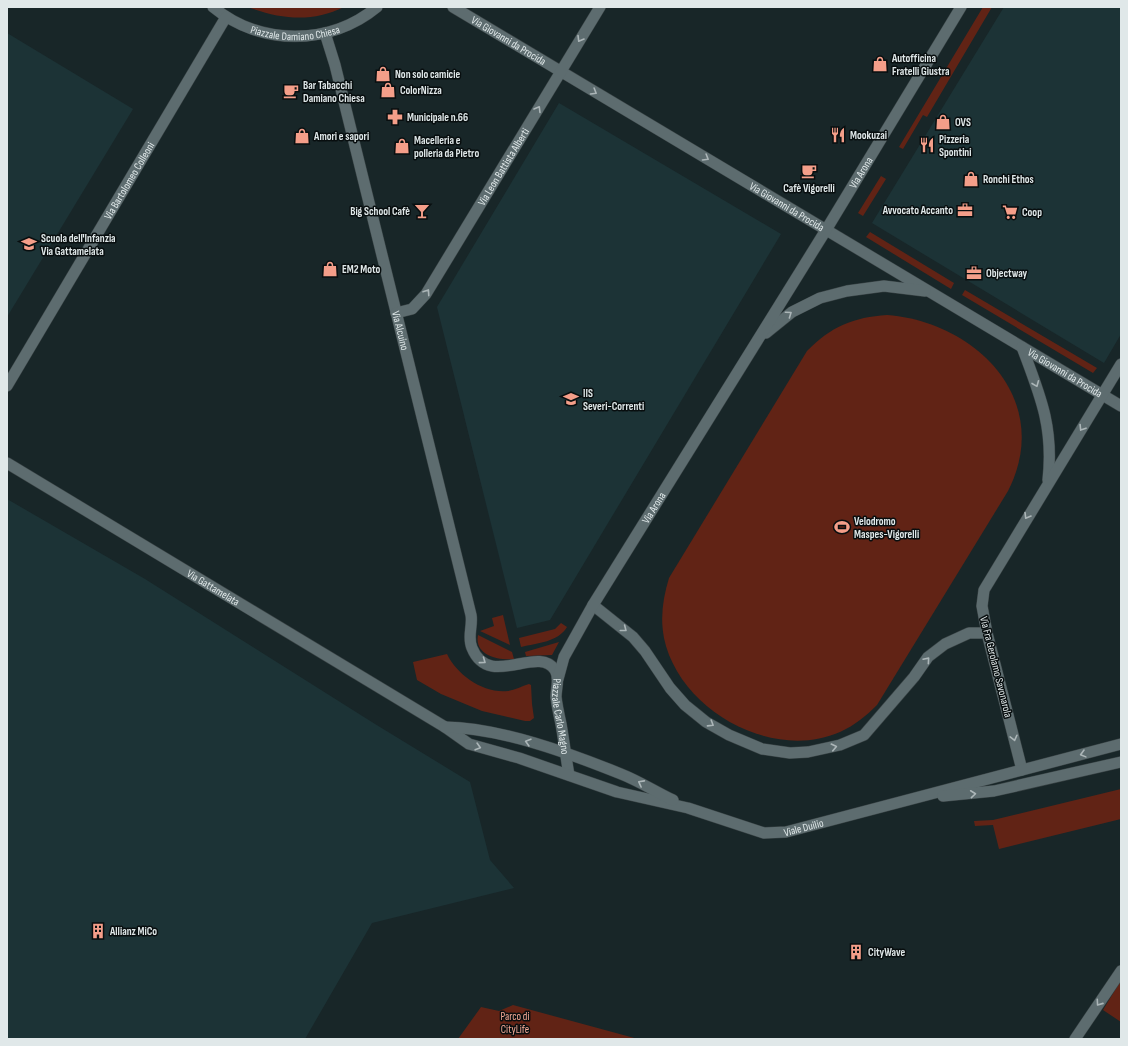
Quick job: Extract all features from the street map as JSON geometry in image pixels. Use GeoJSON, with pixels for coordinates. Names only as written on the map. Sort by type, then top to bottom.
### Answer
{"type":"FeatureCollection","features":[{"type":"Feature","properties":{"kind":"street","name":"Piazzale Damiano Chiesa"},"geometry":{"type":"LineString","coordinates":[[213,7],[240,25],[271,35],[300,37],[325,33],[349,25],[377,7]]}},
{"type":"Feature","properties":{"kind":"street","name":"Via Giovanni da Procida"},"geometry":{"type":"LineString","coordinates":[[453,7],[1121,406]]}},
{"type":"Feature","properties":{"kind":"street","name":"Via Leon Battista Alberti"},"geometry":{"type":"LineString","coordinates":[[396,313],[412,309],[426,294],[600,7]]}},
{"type":"Feature","properties":{"kind":"street","name":"Via Arona"},"geometry":{"type":"LineString","coordinates":[[557,681],[564,657],[593,605],[826,230],[962,7]]}},
{"type":"Feature","properties":{"kind":"street","name":"Via Bartolomeo Colleoni"},"geometry":{"type":"LineString","coordinates":[[7,386],[226,17]]}},
{"type":"Feature","properties":{"kind":"street","name":"Via Alcuino"},"geometry":{"type":"LineString","coordinates":[[325,33],[335,65],[469,607],[472,628]]}},
{"type":"Feature","properties":{"kind":"street","name":"Via Arona"},"geometry":{"type":"LineString","coordinates":[[759,338],[792,312],[820,298],[847,291],[884,286],[929,292]]}},
{"type":"Feature","properties":{"kind":"street","name":"Via Fra Gerolamo Savonarola"},"geometry":{"type":"LineString","coordinates":[[1022,347],[1042,397],[1047,420],[1050,443],[1048,483]]}},
{"type":"Feature","properties":{"kind":"street","name":"Via Fra Gerolamo Savonarola"},"geometry":{"type":"LineString","coordinates":[[1022,770],[987,633],[982,606],[984,590],[1121,364]]}},
{"type":"Feature","properties":{"kind":"street","name":"Via Gattamelata"},"geometry":{"type":"LineString","coordinates":[[7,463],[445,728]]}},
{"type":"Feature","properties":{"kind":"street"},"geometry":{"type":"LineString","coordinates":[[593,605],[633,637],[645,651],[670,688],[685,705],[706,722],[729,735],[762,749],[790,753],[808,752],[840,745],[864,734],[914,677],[928,657],[945,644],[969,633],[987,633]]}},
{"type":"Feature","properties":{"kind":"street","name":"Piazzale Carlo Magno"},"geometry":{"type":"LineString","coordinates":[[445,728],[469,728],[525,741],[566,754],[557,702],[557,681],[554,669],[544,663],[535,662],[498,668],[487,665],[478,658],[472,650],[470,637],[472,628]]}},
{"type":"Feature","properties":{"kind":"street"},"geometry":{"type":"LineString","coordinates":[[445,728],[469,744],[569,775],[566,754]]}},
{"type":"Feature","properties":{"kind":"street","name":"Viale Duilio"},"geometry":{"type":"LineString","coordinates":[[569,775],[617,792],[688,808],[764,833],[786,832],[1121,744]]}},
{"type":"Feature","properties":{"kind":"street","name":"Viale Duilio"},"geometry":{"type":"LineString","coordinates":[[566,754],[623,774],[688,808]]}},
{"type":"Feature","properties":{"kind":"street","name":"Viale Duilio"},"geometry":{"type":"LineString","coordinates":[[920,798],[994,791],[1121,762]]}},
{"type":"Feature","properties":{"kind":"street"},"geometry":{"type":"LineString","coordinates":[[1075,1039],[1121,971]]}},
{"type":"Feature","properties":{"kind":"shaded area"},"geometry":{"type":"Polygon","coordinates":[[[1004,7],[1121,7],[1121,334],[1104,363],[872,223],[1004,7]]]}},
{"type":"Feature","properties":{"kind":"shaded area","name":"Scuola dell'Infanzia Via Gattamelata"},"geometry":{"type":"Polygon","coordinates":[[[7,33],[133,109],[7,317],[7,33]]]}},
{"type":"Feature","properties":{"kind":"shaded area","name":"IIS Severi-Correnti"},"geometry":{"type":"Polygon","coordinates":[[[559,103],[781,234],[550,620],[517,628],[437,307],[559,103]]]}},
{"type":"Feature","properties":{"kind":"shaded area"},"geometry":{"type":"Polygon","coordinates":[[[7,499],[145,579],[470,782],[490,860],[514,888],[372,923],[305,1039],[7,1039],[7,499]]]}},
{"type":"Feature","properties":{"kind":"green space"},"geometry":{"type":"Polygon","coordinates":[[[248,7],[344,7],[320,15],[296,18],[272,14],[248,7]]]}},
{"type":"Feature","properties":{"kind":"green space"},"geometry":{"type":"Polygon","coordinates":[[[983,7],[992,7],[927,117],[923,115],[903,149],[899,147],[983,7]]]}},
{"type":"Feature","properties":{"kind":"green space"},"geometry":{"type":"Polygon","coordinates":[[[881,176],[886,179],[863,216],[858,213],[881,176]]]}},
{"type":"Feature","properties":{"kind":"green space"},"geometry":{"type":"Polygon","coordinates":[[[870,232],[954,283],[951,289],[866,237],[870,232]]]}},
{"type":"Feature","properties":{"kind":"green space"},"geometry":{"type":"Polygon","coordinates":[[[965,290],[1097,368],[1093,373],[962,295],[965,290]]]}},
{"type":"Feature","properties":{"kind":"green space","name":"Velodromo Maspes-Vigorelli"},"geometry":{"type":"Polygon","coordinates":[[[887,315],[920,321],[950,333],[977,350],[998,372],[1014,398],[1021,427],[1020,458],[1008,491],[877,705],[851,726],[840,732],[814,740],[786,740],[758,734],[732,723],[708,707],[688,687],[673,664],[664,638],[662,623],[665,593],[669,578],[807,351],[825,336],[843,325],[864,318],[887,315]]]}},
{"type":"Feature","properties":{"kind":"green space"},"geometry":{"type":"Polygon","coordinates":[[[503,615],[510,645],[480,631],[494,626],[492,618],[503,615]]]}},
{"type":"Feature","properties":{"kind":"green space"},"geometry":{"type":"Polygon","coordinates":[[[561,623],[567,627],[553,639],[521,647],[519,638],[555,629],[561,623]]]}},
{"type":"Feature","properties":{"kind":"green space"},"geometry":{"type":"Polygon","coordinates":[[[478,635],[512,652],[514,659],[495,658],[483,652],[478,642],[478,635]]]}},
{"type":"Feature","properties":{"kind":"green space"},"geometry":{"type":"Polygon","coordinates":[[[559,642],[552,655],[526,656],[525,652],[559,642]]]}},
{"type":"Feature","properties":{"kind":"green space"},"geometry":{"type":"Polygon","coordinates":[[[447,654],[457,669],[464,676],[481,686],[499,691],[508,691],[529,684],[531,685],[534,718],[530,721],[525,721],[482,711],[441,694],[417,680],[413,662],[447,654]]]}},
{"type":"Feature","properties":{"kind":"green space"},"geometry":{"type":"Polygon","coordinates":[[[1121,789],[1121,819],[999,849],[993,825],[975,826],[974,821],[993,820],[1121,789]]]}},
{"type":"Feature","properties":{"kind":"green space"},"geometry":{"type":"Polygon","coordinates":[[[1121,980],[1121,1022],[1103,1010],[1121,980]]]}},
{"type":"Feature","properties":{"kind":"green space","name":"Parco di CityLife"},"geometry":{"type":"Polygon","coordinates":[[[513,1005],[638,1039],[458,1039],[481,1007],[499,1011],[513,1005]]]}},
{"type":"Feature","properties":{"kind":"place","name":"Autofficina Fratelli Giustra"},"geometry":{"type":"Point","coordinates":[880,64]}},
{"type":"Feature","properties":{"kind":"place","name":"Non solo camicie"},"geometry":{"type":"Point","coordinates":[383,74]}},
{"type":"Feature","properties":{"kind":"place","name":"ColorNizza"},"geometry":{"type":"Point","coordinates":[388,90]}},
{"type":"Feature","properties":{"kind":"place","name":"Bar Tabacchi Damiano Chiesa"},"geometry":{"type":"Point","coordinates":[291,91]}},
{"type":"Feature","properties":{"kind":"place","name":"Municipale n.66"},"geometry":{"type":"Point","coordinates":[395,117]}},
{"type":"Feature","properties":{"kind":"place","name":"OVS"},"geometry":{"type":"Point","coordinates":[943,122]}},
{"type":"Feature","properties":{"kind":"place","name":"Mookuzai"},"geometry":{"type":"Point","coordinates":[838,135]}},
{"type":"Feature","properties":{"kind":"place","name":"Amori e sapori"},"geometry":{"type":"Point","coordinates":[302,136]}},
{"type":"Feature","properties":{"kind":"place","name":"Pizzeria Spontini"},"geometry":{"type":"Point","coordinates":[927,145]}},
{"type":"Feature","properties":{"kind":"place","name":"Macelleria e polleria da Pietro"},"geometry":{"type":"Point","coordinates":[402,146]}},
{"type":"Feature","properties":{"kind":"place","name":"Cafè Vigorelli"},"geometry":{"type":"Point","coordinates":[809,171]}},
{"type":"Feature","properties":{"kind":"place","name":"Ronchi Ethos"},"geometry":{"type":"Point","coordinates":[971,179]}},
{"type":"Feature","properties":{"kind":"place","name":"Avvocato Accanto"},"geometry":{"type":"Point","coordinates":[965,210]}},
{"type":"Feature","properties":{"kind":"place","name":"Big School Cafè"},"geometry":{"type":"Point","coordinates":[422,211]}},
{"type":"Feature","properties":{"kind":"place","name":"Coop"},"geometry":{"type":"Point","coordinates":[1010,212]}},
{"type":"Feature","properties":{"kind":"place","name":"Scuola dell'Infanzia Via Gattamelata"},"geometry":{"type":"Point","coordinates":[29,244]}},
{"type":"Feature","properties":{"kind":"place","name":"EM2 Moto"},"geometry":{"type":"Point","coordinates":[330,269]}},
{"type":"Feature","properties":{"kind":"place","name":"Objectway"},"geometry":{"type":"Point","coordinates":[974,273]}},
{"type":"Feature","properties":{"kind":"place","name":"IIS Severi-Correnti"},"geometry":{"type":"Point","coordinates":[571,399]}},
{"type":"Feature","properties":{"kind":"place","name":"Velodromo Maspes-Vigorelli"},"geometry":{"type":"Point","coordinates":[842,527]}},
{"type":"Feature","properties":{"kind":"place","name":"Allianz MiCo"},"geometry":{"type":"Point","coordinates":[98,931]}},
{"type":"Feature","properties":{"kind":"place","name":"CityWave"},"geometry":{"type":"Point","coordinates":[856,952]}}]}
